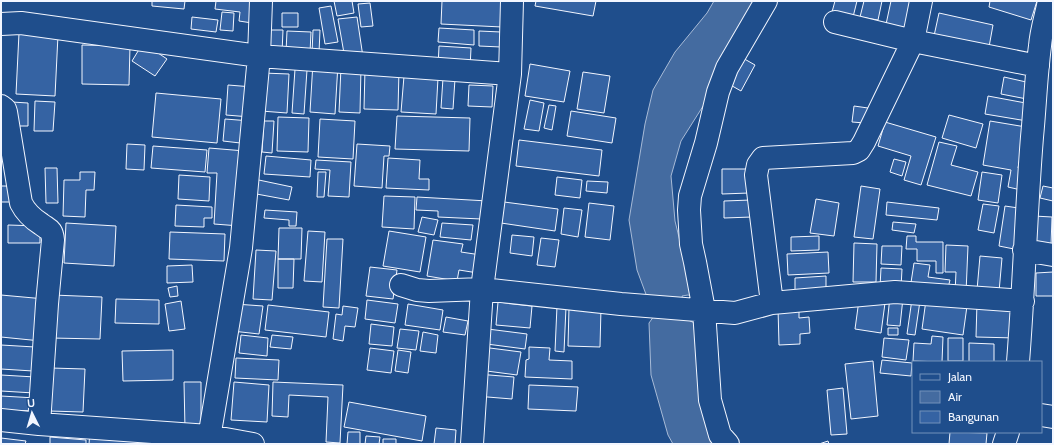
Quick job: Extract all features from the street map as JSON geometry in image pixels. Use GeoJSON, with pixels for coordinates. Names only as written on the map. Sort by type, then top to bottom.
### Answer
{"type":"FeatureCollection","features":[{"type":"Feature","properties":{"kind":"street"},"geometry":{"type":"LineString","coordinates":[[208,440],[241,248],[259,56],[261,1]]}},
{"type":"Feature","properties":{"kind":"street"},"geometry":{"type":"LineString","coordinates":[[472,444],[482,289],[510,74],[512,1]]}},
{"type":"Feature","properties":{"kind":"street"},"geometry":{"type":"LineString","coordinates":[[728,444],[720,435],[710,400],[697,310],[695,262],[691,244],[689,210],[690,196],[706,143],[718,92],[727,68],[766,1]]}},
{"type":"Feature","properties":{"kind":"street"},"geometry":{"type":"LineString","coordinates":[[772,303],[756,175],[758,165],[763,158],[854,153],[859,150],[913,41],[921,1]]}},
{"type":"Feature","properties":{"kind":"street"},"geometry":{"type":"LineString","coordinates":[[1018,361],[1023,301],[1024,250],[1049,1]]}},
{"type":"Feature","properties":{"kind":"street"},"geometry":{"type":"LineString","coordinates":[[835,22],[913,41],[1043,53]]}},
{"type":"Feature","properties":{"kind":"street"},"geometry":{"type":"LineString","coordinates":[[1,24],[21,23],[259,56],[510,74]]}},
{"type":"Feature","properties":{"kind":"street"},"geometry":{"type":"LineString","coordinates":[[1,106],[6,112],[21,203],[26,211],[48,228],[53,234],[54,240],[47,304],[39,424]]}},
{"type":"Feature","properties":{"kind":"street"},"geometry":{"type":"LineString","coordinates":[[1024,250],[1053,254]]}},
{"type":"Feature","properties":{"kind":"street"},"geometry":{"type":"LineString","coordinates":[[401,286],[429,291],[482,289],[621,304],[735,313],[772,303],[895,292],[1023,301]]}},
{"type":"Feature","properties":{"kind":"street"},"geometry":{"type":"LineString","coordinates":[[1042,415],[1053,417]]}},
{"type":"Feature","properties":{"kind":"street"},"geometry":{"type":"LineString","coordinates":[[1,420],[253,444]]}},
{"type":"Feature","properties":{"kind":"street"},"geometry":{"type":"LineString","coordinates":[[1004,444],[1008,433]]}},
{"type":"Feature","properties":{"kind":"water"},"geometry":{"type":"Polygon","coordinates":[[[714,1],[757,1],[705,103],[681,141],[671,176],[675,221],[726,428],[737,444],[673,444],[668,435],[651,375],[649,323],[654,316],[637,270],[629,220],[645,124],[653,90],[675,52],[707,13],[714,1]],[[682,296],[684,302],[681,316],[694,323],[698,316],[692,296],[682,296]]]}},
{"type":"Feature","properties":{"kind":"building"},"geometry":{"type":"Polygon","coordinates":[[[152,1],[185,1],[184,9],[152,6],[152,1]]]}},
{"type":"Feature","properties":{"kind":"building"},"geometry":{"type":"Polygon","coordinates":[[[216,1],[254,2],[252,23],[239,21],[240,12],[215,9],[216,1]]]}},
{"type":"Feature","properties":{"kind":"building"},"geometry":{"type":"Polygon","coordinates":[[[334,1],[352,1],[354,13],[337,16],[334,1]]]}},
{"type":"Feature","properties":{"kind":"building"},"geometry":{"type":"Polygon","coordinates":[[[442,1],[503,1],[502,27],[441,24],[442,1]]]}},
{"type":"Feature","properties":{"kind":"building"},"geometry":{"type":"Polygon","coordinates":[[[536,1],[596,1],[593,16],[535,6],[536,1]]]}},
{"type":"Feature","properties":{"kind":"building"},"geometry":{"type":"Polygon","coordinates":[[[835,1],[857,1],[853,17],[832,12],[835,1]]]}},
{"type":"Feature","properties":{"kind":"building"},"geometry":{"type":"Polygon","coordinates":[[[864,1],[882,1],[878,20],[860,17],[864,1]]]}},
{"type":"Feature","properties":{"kind":"building"},"geometry":{"type":"Polygon","coordinates":[[[891,1],[914,1],[907,34],[885,29],[891,1]]]}},
{"type":"Feature","properties":{"kind":"building"},"geometry":{"type":"Polygon","coordinates":[[[990,1],[1037,1],[1031,20],[989,7],[990,1]]]}},
{"type":"Feature","properties":{"kind":"building"},"geometry":{"type":"Polygon","coordinates":[[[370,3],[373,26],[361,27],[358,4],[370,3]]]}},
{"type":"Feature","properties":{"kind":"building"},"geometry":{"type":"Polygon","coordinates":[[[331,6],[338,42],[325,44],[319,8],[331,6]]]}},
{"type":"Feature","properties":{"kind":"building"},"geometry":{"type":"Polygon","coordinates":[[[222,12],[234,13],[233,31],[220,30],[222,12]]]}},
{"type":"Feature","properties":{"kind":"building"},"geometry":{"type":"Polygon","coordinates":[[[282,13],[298,13],[298,27],[282,27],[282,13]]]}},
{"type":"Feature","properties":{"kind":"building"},"geometry":{"type":"Polygon","coordinates":[[[939,13],[993,25],[989,47],[934,36],[939,13]]]}},
{"type":"Feature","properties":{"kind":"building"},"geometry":{"type":"Polygon","coordinates":[[[192,17],[218,20],[216,32],[191,29],[192,17]]]}},
{"type":"Feature","properties":{"kind":"building"},"geometry":{"type":"Polygon","coordinates":[[[357,17],[363,57],[345,59],[338,19],[357,17]]]}},
{"type":"Feature","properties":{"kind":"building"},"geometry":{"type":"Polygon","coordinates":[[[439,28],[474,30],[474,45],[438,42],[439,28]]]}},
{"type":"Feature","properties":{"kind":"building"},"geometry":{"type":"Polygon","coordinates":[[[263,30],[283,30],[282,53],[262,53],[263,30]]]}},
{"type":"Feature","properties":{"kind":"building"},"geometry":{"type":"Polygon","coordinates":[[[313,30],[320,30],[319,53],[312,53],[313,30]]]}},
{"type":"Feature","properties":{"kind":"building"},"geometry":{"type":"Polygon","coordinates":[[[287,31],[311,32],[310,53],[286,52],[287,31]]]}},
{"type":"Feature","properties":{"kind":"building"},"geometry":{"type":"Polygon","coordinates":[[[479,31],[501,32],[501,47],[479,46],[479,31]]]}},
{"type":"Feature","properties":{"kind":"building"},"geometry":{"type":"Polygon","coordinates":[[[19,33],[58,35],[55,96],[16,94],[19,33]]]}},
{"type":"Feature","properties":{"kind":"building"},"geometry":{"type":"Polygon","coordinates":[[[143,43],[167,59],[155,76],[132,61],[143,43]]]}},
{"type":"Feature","properties":{"kind":"building"},"geometry":{"type":"Polygon","coordinates":[[[82,45],[130,46],[129,85],[82,84],[82,45]]]}},
{"type":"Feature","properties":{"kind":"building"},"geometry":{"type":"Polygon","coordinates":[[[439,46],[471,48],[470,69],[438,67],[439,46]]]}},
{"type":"Feature","properties":{"kind":"building"},"geometry":{"type":"Polygon","coordinates":[[[741,57],[755,65],[741,91],[727,83],[741,57]]]}},
{"type":"Feature","properties":{"kind":"building"},"geometry":{"type":"Polygon","coordinates":[[[313,62],[338,64],[335,114],[310,112],[313,62]]]}},
{"type":"Feature","properties":{"kind":"building"},"geometry":{"type":"Polygon","coordinates":[[[530,64],[570,71],[564,102],[525,96],[530,64]]]}},
{"type":"Feature","properties":{"kind":"building"},"geometry":{"type":"Polygon","coordinates":[[[341,67],[361,67],[360,113],[339,112],[341,67]]]}},
{"type":"Feature","properties":{"kind":"building"},"geometry":{"type":"Polygon","coordinates":[[[295,69],[307,70],[304,114],[292,113],[295,69]]]}},
{"type":"Feature","properties":{"kind":"building"},"geometry":{"type":"Polygon","coordinates":[[[365,69],[399,70],[398,110],[364,109],[365,69]]]}},
{"type":"Feature","properties":{"kind":"building"},"geometry":{"type":"Polygon","coordinates":[[[583,72],[610,76],[604,113],[577,109],[583,72]]]}},
{"type":"Feature","properties":{"kind":"building"},"geometry":{"type":"Polygon","coordinates":[[[263,73],[289,74],[287,113],[261,111],[263,73]]]}},
{"type":"Feature","properties":{"kind":"building"},"geometry":{"type":"Polygon","coordinates":[[[404,76],[438,78],[436,114],[401,112],[404,76]]]}},
{"type":"Feature","properties":{"kind":"building"},"geometry":{"type":"Polygon","coordinates":[[[1004,77],[1035,84],[1032,100],[1001,94],[1004,77]]]}},
{"type":"Feature","properties":{"kind":"building"},"geometry":{"type":"Polygon","coordinates":[[[443,78],[455,79],[453,109],[441,108],[443,78]]]}},
{"type":"Feature","properties":{"kind":"building"},"geometry":{"type":"Polygon","coordinates":[[[228,85],[253,87],[250,117],[226,115],[228,85]]]}},
{"type":"Feature","properties":{"kind":"building"},"geometry":{"type":"Polygon","coordinates":[[[469,85],[493,86],[492,107],[468,106],[469,85]]]}},
{"type":"Feature","properties":{"kind":"building"},"geometry":{"type":"Polygon","coordinates":[[[156,93],[221,99],[217,143],[152,137],[156,93]]]}},
{"type":"Feature","properties":{"kind":"building"},"geometry":{"type":"Polygon","coordinates":[[[988,96],[1031,104],[1027,121],[985,114],[988,96]]]}},
{"type":"Feature","properties":{"kind":"building"},"geometry":{"type":"Polygon","coordinates":[[[530,100],[544,103],[539,131],[524,129],[530,100]]]}},
{"type":"Feature","properties":{"kind":"building"},"geometry":{"type":"Polygon","coordinates":[[[35,101],[55,102],[53,131],[34,131],[35,101]]]}},
{"type":"Feature","properties":{"kind":"building"},"geometry":{"type":"Polygon","coordinates":[[[12,102],[28,103],[28,126],[11,126],[12,102]]]}},
{"type":"Feature","properties":{"kind":"building"},"geometry":{"type":"Polygon","coordinates":[[[549,105],[556,106],[552,130],[544,128],[549,105]]]}},
{"type":"Feature","properties":{"kind":"building"},"geometry":{"type":"Polygon","coordinates":[[[854,106],[868,108],[865,123],[852,122],[854,106]]]}},
{"type":"Feature","properties":{"kind":"building"},"geometry":{"type":"Polygon","coordinates":[[[571,111],[616,118],[612,143],[567,136],[571,111]]]}},
{"type":"Feature","properties":{"kind":"building"},"geometry":{"type":"Polygon","coordinates":[[[949,115],[983,124],[976,148],[942,138],[949,115]]]}},
{"type":"Feature","properties":{"kind":"building"},"geometry":{"type":"Polygon","coordinates":[[[397,116],[470,118],[469,151],[395,149],[397,116]]]}},
{"type":"Feature","properties":{"kind":"building"},"geometry":{"type":"Polygon","coordinates":[[[278,117],[309,118],[308,152],[277,151],[278,117]]]}},
{"type":"Feature","properties":{"kind":"building"},"geometry":{"type":"Polygon","coordinates":[[[225,119],[251,121],[249,144],[223,141],[225,119]]]}},
{"type":"Feature","properties":{"kind":"building"},"geometry":{"type":"Polygon","coordinates":[[[320,119],[355,121],[353,159],[318,157],[320,119]]]}},
{"type":"Feature","properties":{"kind":"building"},"geometry":{"type":"Polygon","coordinates":[[[264,121],[274,121],[272,153],[262,152],[264,121]]]}},
{"type":"Feature","properties":{"kind":"building"},"geometry":{"type":"Polygon","coordinates":[[[990,121],[1026,127],[1018,168],[1025,169],[1021,190],[1008,187],[1011,170],[983,165],[990,121]]]}},
{"type":"Feature","properties":{"kind":"building"},"geometry":{"type":"Polygon","coordinates":[[[885,122],[936,137],[921,185],[904,180],[911,156],[878,146],[885,122]]]}},
{"type":"Feature","properties":{"kind":"building"},"geometry":{"type":"Polygon","coordinates":[[[519,140],[602,150],[599,176],[516,166],[519,140]]]}},
{"type":"Feature","properties":{"kind":"building"},"geometry":{"type":"Polygon","coordinates":[[[939,142],[957,146],[951,165],[978,172],[971,196],[927,185],[939,142]]]}},
{"type":"Feature","properties":{"kind":"building"},"geometry":{"type":"Polygon","coordinates":[[[127,144],[145,145],[144,170],[126,169],[127,144]]]}},
{"type":"Feature","properties":{"kind":"building"},"geometry":{"type":"Polygon","coordinates":[[[357,144],[390,146],[389,156],[384,156],[382,188],[354,186],[357,144]]]}},
{"type":"Feature","properties":{"kind":"building"},"geometry":{"type":"Polygon","coordinates":[[[153,146],[207,150],[205,172],[151,168],[153,146]]]}},
{"type":"Feature","properties":{"kind":"building"},"geometry":{"type":"Polygon","coordinates":[[[209,148],[245,151],[240,226],[214,224],[217,173],[207,173],[209,148]]]}},
{"type":"Feature","properties":{"kind":"building"},"geometry":{"type":"Polygon","coordinates":[[[266,156],[311,160],[310,177],[264,174],[266,156]]]}},
{"type":"Feature","properties":{"kind":"building"},"geometry":{"type":"Polygon","coordinates":[[[388,158],[420,160],[419,179],[429,179],[429,190],[386,188],[388,158]]]}},
{"type":"Feature","properties":{"kind":"building"},"geometry":{"type":"Polygon","coordinates":[[[894,159],[906,162],[902,176],[890,172],[894,159]]]}},
{"type":"Feature","properties":{"kind":"building"},"geometry":{"type":"Polygon","coordinates":[[[316,160],[351,162],[349,197],[328,196],[330,170],[315,169],[316,160]]]}},
{"type":"Feature","properties":{"kind":"building"},"geometry":{"type":"Polygon","coordinates":[[[45,168],[57,168],[58,203],[46,203],[45,168]]]}},
{"type":"Feature","properties":{"kind":"building"},"geometry":{"type":"Polygon","coordinates":[[[722,169],[749,169],[749,193],[722,194],[722,169]]]}},
{"type":"Feature","properties":{"kind":"building"},"geometry":{"type":"Polygon","coordinates":[[[80,172],[95,172],[94,190],[86,190],[85,217],[63,216],[64,180],[80,180],[80,172]]]}},
{"type":"Feature","properties":{"kind":"building"},"geometry":{"type":"Polygon","coordinates":[[[318,172],[326,172],[324,197],[317,197],[318,172]]]}},
{"type":"Feature","properties":{"kind":"building"},"geometry":{"type":"Polygon","coordinates":[[[982,172],[1002,175],[998,203],[978,200],[982,172]]]}},
{"type":"Feature","properties":{"kind":"building"},"geometry":{"type":"Polygon","coordinates":[[[179,175],[210,177],[209,201],[178,199],[179,175]]]}},
{"type":"Feature","properties":{"kind":"building"},"geometry":{"type":"Polygon","coordinates":[[[557,177],[582,180],[580,198],[555,195],[557,177]]]}},
{"type":"Feature","properties":{"kind":"building"},"geometry":{"type":"Polygon","coordinates":[[[254,179],[292,187],[289,200],[251,193],[254,179]]]}},
{"type":"Feature","properties":{"kind":"building"},"geometry":{"type":"Polygon","coordinates":[[[587,181],[608,182],[607,193],[586,191],[587,181]]]}},
{"type":"Feature","properties":{"kind":"building"},"geometry":{"type":"Polygon","coordinates":[[[1,186],[11,186],[10,202],[1,202],[1,186]]]}},
{"type":"Feature","properties":{"kind":"building"},"geometry":{"type":"Polygon","coordinates":[[[861,186],[880,189],[873,239],[854,237],[861,186]]]}},
{"type":"Feature","properties":{"kind":"building"},"geometry":{"type":"Polygon","coordinates":[[[1043,186],[1053,188],[1053,201],[1040,198],[1043,186]]]}},
{"type":"Feature","properties":{"kind":"building"},"geometry":{"type":"Polygon","coordinates":[[[384,196],[415,197],[414,229],[382,227],[384,196]]]}},
{"type":"Feature","properties":{"kind":"building"},"geometry":{"type":"Polygon","coordinates":[[[417,197],[488,201],[481,219],[438,217],[438,211],[416,210],[417,197]]]}},
{"type":"Feature","properties":{"kind":"building"},"geometry":{"type":"Polygon","coordinates":[[[816,199],[839,203],[834,236],[810,233],[816,199]]]}},
{"type":"Feature","properties":{"kind":"building"},"geometry":{"type":"Polygon","coordinates":[[[751,200],[752,217],[724,218],[724,201],[751,200]]]}},
{"type":"Feature","properties":{"kind":"building"},"geometry":{"type":"Polygon","coordinates":[[[504,202],[558,209],[555,231],[501,223],[504,202]]]}},
{"type":"Feature","properties":{"kind":"building"},"geometry":{"type":"Polygon","coordinates":[[[887,202],[939,208],[937,220],[886,215],[887,202]]]}},
{"type":"Feature","properties":{"kind":"building"},"geometry":{"type":"Polygon","coordinates":[[[589,203],[614,206],[610,240],[585,237],[589,203]]]}},
{"type":"Feature","properties":{"kind":"building"},"geometry":{"type":"Polygon","coordinates":[[[983,204],[999,206],[994,233],[978,230],[983,204]]]}},
{"type":"Feature","properties":{"kind":"building"},"geometry":{"type":"Polygon","coordinates":[[[176,205],[212,207],[212,218],[204,218],[204,227],[175,226],[176,205]]]}},
{"type":"Feature","properties":{"kind":"building"},"geometry":{"type":"Polygon","coordinates":[[[1005,206],[1025,209],[1019,250],[999,246],[1005,206]]]}},
{"type":"Feature","properties":{"kind":"building"},"geometry":{"type":"Polygon","coordinates":[[[564,208],[582,210],[578,237],[561,234],[564,208]]]}},
{"type":"Feature","properties":{"kind":"building"},"geometry":{"type":"Polygon","coordinates":[[[265,210],[297,212],[296,226],[289,226],[289,220],[264,218],[265,210]]]}},
{"type":"Feature","properties":{"kind":"building"},"geometry":{"type":"Polygon","coordinates":[[[1034,216],[1052,217],[1051,246],[1032,246],[1034,216]]]}},
{"type":"Feature","properties":{"kind":"building"},"geometry":{"type":"Polygon","coordinates":[[[422,217],[438,220],[434,235],[418,232],[422,217]]]}},
{"type":"Feature","properties":{"kind":"building"},"geometry":{"type":"Polygon","coordinates":[[[893,222],[916,224],[914,233],[892,230],[893,222]]]}},
{"type":"Feature","properties":{"kind":"building"},"geometry":{"type":"Polygon","coordinates":[[[66,223],[116,226],[114,266],[64,263],[66,223]]]}},
{"type":"Feature","properties":{"kind":"building"},"geometry":{"type":"Polygon","coordinates":[[[442,223],[473,225],[471,240],[440,237],[442,223]]]}},
{"type":"Feature","properties":{"kind":"building"},"geometry":{"type":"Polygon","coordinates":[[[8,225],[40,226],[40,243],[8,243],[8,225]]]}},
{"type":"Feature","properties":{"kind":"building"},"geometry":{"type":"Polygon","coordinates":[[[279,228],[302,228],[301,259],[278,259],[279,228]]]}},
{"type":"Feature","properties":{"kind":"building"},"geometry":{"type":"Polygon","coordinates":[[[308,231],[325,232],[322,282],[304,281],[308,231]]]}},
{"type":"Feature","properties":{"kind":"building"},"geometry":{"type":"Polygon","coordinates":[[[389,231],[426,237],[420,272],[383,266],[389,231]]]}},
{"type":"Feature","properties":{"kind":"building"},"geometry":{"type":"Polygon","coordinates":[[[170,232],[225,234],[224,261],[169,259],[170,232]]]}},
{"type":"Feature","properties":{"kind":"building"},"geometry":{"type":"Polygon","coordinates":[[[512,235],[534,237],[532,256],[510,253],[512,235]]]}},
{"type":"Feature","properties":{"kind":"building"},"geometry":{"type":"Polygon","coordinates":[[[819,236],[819,250],[791,251],[791,237],[819,236]]]}},
{"type":"Feature","properties":{"kind":"building"},"geometry":{"type":"Polygon","coordinates":[[[907,236],[916,236],[916,242],[943,242],[943,273],[936,273],[936,261],[917,261],[917,249],[906,249],[907,236]]]}},
{"type":"Feature","properties":{"kind":"building"},"geometry":{"type":"Polygon","coordinates":[[[541,238],[559,240],[555,267],[537,265],[541,238]]]}},
{"type":"Feature","properties":{"kind":"building"},"geometry":{"type":"Polygon","coordinates":[[[327,239],[343,239],[339,308],[323,307],[327,239]]]}},
{"type":"Feature","properties":{"kind":"building"},"geometry":{"type":"Polygon","coordinates":[[[433,240],[463,244],[461,252],[481,255],[478,273],[459,270],[457,281],[427,276],[433,240]]]}},
{"type":"Feature","properties":{"kind":"building"},"geometry":{"type":"Polygon","coordinates":[[[854,243],[877,244],[876,282],[853,282],[854,243]]]}},
{"type":"Feature","properties":{"kind":"building"},"geometry":{"type":"Polygon","coordinates":[[[946,245],[968,246],[966,293],[955,293],[956,272],[945,272],[946,245]]]}},
{"type":"Feature","properties":{"kind":"building"},"geometry":{"type":"Polygon","coordinates":[[[882,246],[902,246],[901,265],[881,264],[882,246]]]}},
{"type":"Feature","properties":{"kind":"building"},"geometry":{"type":"Polygon","coordinates":[[[256,250],[276,251],[272,300],[253,299],[256,250]]]}},
{"type":"Feature","properties":{"kind":"building"},"geometry":{"type":"Polygon","coordinates":[[[828,252],[829,273],[788,275],[787,254],[828,252]]]}},
{"type":"Feature","properties":{"kind":"building"},"geometry":{"type":"Polygon","coordinates":[[[980,256],[1002,258],[999,292],[977,290],[980,256]]]}},
{"type":"Feature","properties":{"kind":"building"},"geometry":{"type":"Polygon","coordinates":[[[278,259],[294,259],[293,288],[278,288],[278,259]]]}},
{"type":"Feature","properties":{"kind":"building"},"geometry":{"type":"Polygon","coordinates":[[[914,263],[930,265],[928,277],[950,280],[948,288],[910,289],[914,263]]]}},
{"type":"Feature","properties":{"kind":"building"},"geometry":{"type":"Polygon","coordinates":[[[192,265],[193,282],[167,283],[167,266],[192,265]]]}},
{"type":"Feature","properties":{"kind":"building"},"geometry":{"type":"Polygon","coordinates":[[[370,267],[397,270],[393,299],[366,296],[370,267]]]}},
{"type":"Feature","properties":{"kind":"building"},"geometry":{"type":"Polygon","coordinates":[[[881,268],[902,269],[901,288],[880,287],[881,268]]]}},
{"type":"Feature","properties":{"kind":"building"},"geometry":{"type":"Polygon","coordinates":[[[1053,272],[1053,296],[1036,296],[1036,273],[1053,272]]]}},
{"type":"Feature","properties":{"kind":"building"},"geometry":{"type":"Polygon","coordinates":[[[826,276],[826,294],[795,295],[795,278],[826,276]]]}},
{"type":"Feature","properties":{"kind":"building"},"geometry":{"type":"Polygon","coordinates":[[[177,286],[178,296],[170,297],[168,288],[177,286]]]}},
{"type":"Feature","properties":{"kind":"building"},"geometry":{"type":"Polygon","coordinates":[[[1,295],[45,299],[41,341],[1,337],[1,295]]]}},
{"type":"Feature","properties":{"kind":"building"},"geometry":{"type":"Polygon","coordinates":[[[53,295],[102,297],[100,339],[51,338],[53,295]]]}},
{"type":"Feature","properties":{"kind":"building"},"geometry":{"type":"Polygon","coordinates":[[[890,296],[903,298],[900,326],[887,325],[890,296]]]}},
{"type":"Feature","properties":{"kind":"building"},"geometry":{"type":"Polygon","coordinates":[[[116,299],[159,300],[159,324],[115,323],[116,299]]]}},
{"type":"Feature","properties":{"kind":"building"},"geometry":{"type":"Polygon","coordinates":[[[912,299],[920,301],[915,335],[907,334],[912,299]]]}},
{"type":"Feature","properties":{"kind":"building"},"geometry":{"type":"Polygon","coordinates":[[[367,300],[398,304],[395,323],[365,319],[367,300]]]}},
{"type":"Feature","properties":{"kind":"building"},"geometry":{"type":"Polygon","coordinates":[[[859,300],[885,303],[881,333],[855,329],[859,300]]]}},
{"type":"Feature","properties":{"kind":"building"},"geometry":{"type":"Polygon","coordinates":[[[926,300],[967,306],[963,335],[922,329],[926,300]]]}},
{"type":"Feature","properties":{"kind":"building"},"geometry":{"type":"Polygon","coordinates":[[[181,301],[185,329],[169,331],[165,304],[181,301]]]}},
{"type":"Feature","properties":{"kind":"building"},"geometry":{"type":"Polygon","coordinates":[[[498,302],[532,306],[530,328],[496,325],[498,302]]]}},
{"type":"Feature","properties":{"kind":"building"},"geometry":{"type":"Polygon","coordinates":[[[977,302],[1017,304],[1016,338],[976,337],[977,302]]]}},
{"type":"Feature","properties":{"kind":"building"},"geometry":{"type":"Polygon","coordinates":[[[235,304],[263,306],[259,334],[232,331],[235,304]]]}},
{"type":"Feature","properties":{"kind":"building"},"geometry":{"type":"Polygon","coordinates":[[[408,304],[443,310],[440,330],[405,325],[408,304]]]}},
{"type":"Feature","properties":{"kind":"building"},"geometry":{"type":"Polygon","coordinates":[[[268,305],[329,312],[326,337],[265,330],[268,305]]]}},
{"type":"Feature","properties":{"kind":"building"},"geometry":{"type":"Polygon","coordinates":[[[343,306],[358,308],[355,327],[345,326],[343,341],[333,339],[336,314],[342,315],[343,306]]]}},
{"type":"Feature","properties":{"kind":"building"},"geometry":{"type":"Polygon","coordinates":[[[557,306],[566,307],[564,352],[555,351],[557,306]]]}},
{"type":"Feature","properties":{"kind":"building"},"geometry":{"type":"Polygon","coordinates":[[[569,307],[601,308],[600,347],[568,346],[569,307]]]}},
{"type":"Feature","properties":{"kind":"building"},"geometry":{"type":"Polygon","coordinates":[[[799,307],[799,318],[809,317],[810,333],[800,334],[800,344],[779,345],[778,308],[799,307]]]}},
{"type":"Feature","properties":{"kind":"building"},"geometry":{"type":"Polygon","coordinates":[[[446,317],[468,321],[465,335],[443,332],[446,317]]]}},
{"type":"Feature","properties":{"kind":"building"},"geometry":{"type":"Polygon","coordinates":[[[371,324],[394,327],[392,346],[369,344],[371,324]]]}},
{"type":"Feature","properties":{"kind":"building"},"geometry":{"type":"Polygon","coordinates":[[[480,328],[527,334],[525,349],[479,343],[480,328]]]}},
{"type":"Feature","properties":{"kind":"building"},"geometry":{"type":"Polygon","coordinates":[[[888,328],[898,328],[898,335],[888,335],[888,328]]]}},
{"type":"Feature","properties":{"kind":"building"},"geometry":{"type":"Polygon","coordinates":[[[400,329],[419,331],[416,350],[397,348],[400,329]]]}},
{"type":"Feature","properties":{"kind":"building"},"geometry":{"type":"Polygon","coordinates":[[[423,332],[438,335],[436,353],[420,351],[423,332]]]}},
{"type":"Feature","properties":{"kind":"building"},"geometry":{"type":"Polygon","coordinates":[[[241,335],[268,338],[267,356],[239,353],[241,335]]]}},
{"type":"Feature","properties":{"kind":"building"},"geometry":{"type":"Polygon","coordinates":[[[272,335],[293,337],[291,349],[270,347],[272,335]]]}},
{"type":"Feature","properties":{"kind":"building"},"geometry":{"type":"Polygon","coordinates":[[[932,336],[943,337],[942,361],[913,361],[914,343],[931,344],[932,336]]]}},
{"type":"Feature","properties":{"kind":"building"},"geometry":{"type":"Polygon","coordinates":[[[884,338],[909,340],[906,360],[882,357],[884,338]]]}},
{"type":"Feature","properties":{"kind":"building"},"geometry":{"type":"Polygon","coordinates":[[[948,338],[963,338],[963,361],[948,361],[948,338]]]}},
{"type":"Feature","properties":{"kind":"building"},"geometry":{"type":"Polygon","coordinates":[[[969,343],[994,344],[994,361],[969,361],[969,343]]]}},
{"type":"Feature","properties":{"kind":"building"},"geometry":{"type":"Polygon","coordinates":[[[1,345],[35,347],[33,371],[1,369],[1,345]]]}},
{"type":"Feature","properties":{"kind":"building"},"geometry":{"type":"Polygon","coordinates":[[[482,347],[521,352],[517,375],[479,370],[482,347]]]}},
{"type":"Feature","properties":{"kind":"building"},"geometry":{"type":"Polygon","coordinates":[[[529,347],[550,348],[549,360],[572,361],[572,379],[525,377],[526,360],[529,359],[529,347]]]}},
{"type":"Feature","properties":{"kind":"building"},"geometry":{"type":"Polygon","coordinates":[[[370,348],[394,351],[391,373],[367,370],[370,348]]]}},
{"type":"Feature","properties":{"kind":"building"},"geometry":{"type":"Polygon","coordinates":[[[173,350],[173,380],[123,381],[122,351],[173,350]]]}},
{"type":"Feature","properties":{"kind":"building"},"geometry":{"type":"Polygon","coordinates":[[[398,350],[411,352],[408,373],[395,371],[398,350]]]}},
{"type":"Feature","properties":{"kind":"building"},"geometry":{"type":"Polygon","coordinates":[[[236,358],[279,360],[278,380],[235,378],[236,358]]]}},
{"type":"Feature","properties":{"kind":"building"},"geometry":{"type":"Polygon","coordinates":[[[882,360],[912,363],[911,376],[880,373],[882,360]]]}},
{"type":"Feature","properties":{"kind":"building"},"geometry":{"type":"Polygon","coordinates":[[[873,361],[878,416],[851,419],[845,364],[873,361]]]}},
{"type":"Feature","properties":{"kind":"building"},"geometry":{"type":"Polygon","coordinates":[[[51,368],[85,369],[83,412],[49,411],[51,368]]]}},
{"type":"Feature","properties":{"kind":"building"},"geometry":{"type":"Polygon","coordinates":[[[477,374],[514,377],[512,399],[475,396],[477,374]]]}},
{"type":"Feature","properties":{"kind":"building"},"geometry":{"type":"Polygon","coordinates":[[[1,375],[35,377],[34,393],[1,391],[1,375]]]}},
{"type":"Feature","properties":{"kind":"building"},"geometry":{"type":"Polygon","coordinates":[[[184,382],[201,382],[201,429],[185,429],[184,382]]]}},
{"type":"Feature","properties":{"kind":"building"},"geometry":{"type":"Polygon","coordinates":[[[234,382],[269,385],[267,422],[231,420],[234,382]]]}},
{"type":"Feature","properties":{"kind":"building"},"geometry":{"type":"Polygon","coordinates":[[[273,382],[343,385],[340,443],[326,442],[328,397],[289,395],[288,417],[272,416],[273,382]]]}},
{"type":"Feature","properties":{"kind":"building"},"geometry":{"type":"Polygon","coordinates":[[[529,385],[578,387],[576,411],[528,409],[529,385]]]}},
{"type":"Feature","properties":{"kind":"building"},"geometry":{"type":"Polygon","coordinates":[[[843,388],[847,434],[831,435],[827,390],[843,388]]]}},
{"type":"Feature","properties":{"kind":"building"},"geometry":{"type":"Polygon","coordinates":[[[1,396],[36,398],[36,411],[1,410],[1,396]]]}},
{"type":"Feature","properties":{"kind":"building"},"geometry":{"type":"Polygon","coordinates":[[[349,402],[426,416],[422,441],[344,427],[349,402]]]}},
{"type":"Feature","properties":{"kind":"building"},"geometry":{"type":"Polygon","coordinates":[[[436,428],[456,430],[455,444],[434,444],[436,428]]]}},
{"type":"Feature","properties":{"kind":"building"},"geometry":{"type":"Polygon","coordinates":[[[90,431],[204,444],[89,444],[90,431]]]}},
{"type":"Feature","properties":{"kind":"building"},"geometry":{"type":"Polygon","coordinates":[[[348,432],[360,432],[360,444],[347,444],[348,432]]]}},
{"type":"Feature","properties":{"kind":"building"},"geometry":{"type":"Polygon","coordinates":[[[950,433],[987,433],[986,444],[949,444],[950,433]]]}},
{"type":"Feature","properties":{"kind":"building"},"geometry":{"type":"Polygon","coordinates":[[[366,436],[380,437],[379,444],[365,444],[366,436]]]}},
{"type":"Feature","properties":{"kind":"building"},"geometry":{"type":"Polygon","coordinates":[[[50,437],[86,440],[86,444],[50,444],[50,437]]]}},
{"type":"Feature","properties":{"kind":"building"},"geometry":{"type":"Polygon","coordinates":[[[1,438],[26,441],[25,444],[1,444],[1,438]]]}},
{"type":"Feature","properties":{"kind":"building"},"geometry":{"type":"Polygon","coordinates":[[[383,439],[396,439],[396,444],[383,444],[383,439]]]}},
{"type":"Feature","properties":{"kind":"building"},"geometry":{"type":"Polygon","coordinates":[[[828,441],[829,444],[819,444],[828,441]]]}}]}
